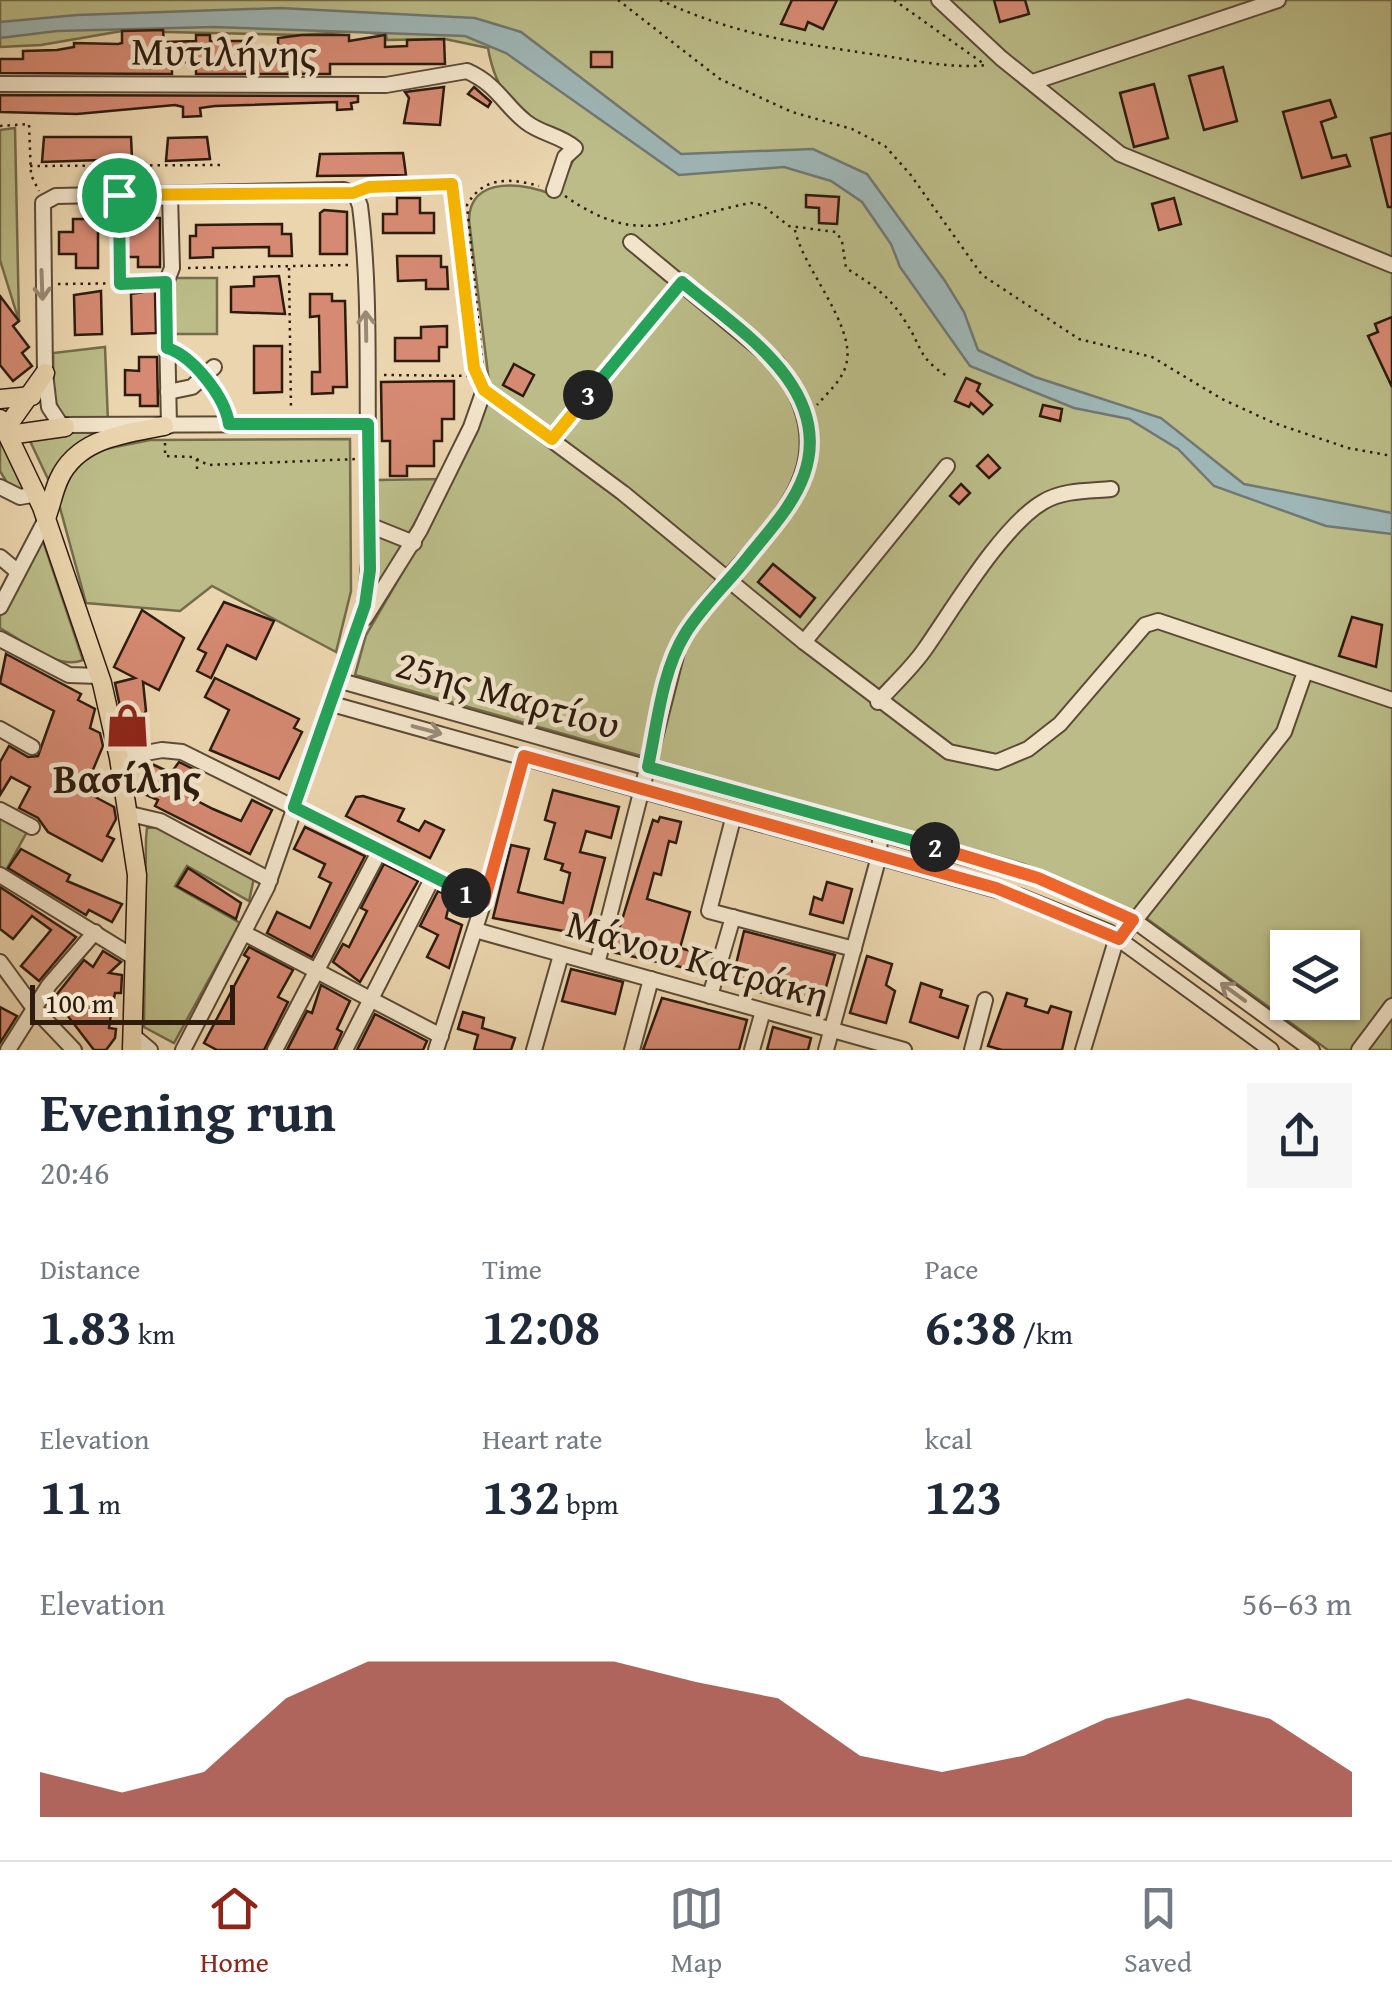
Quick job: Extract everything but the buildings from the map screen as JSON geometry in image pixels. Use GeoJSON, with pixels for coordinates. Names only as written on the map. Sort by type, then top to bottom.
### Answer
{"type":"FeatureCollection","features":[{"type":"Feature","properties":{"kind":"main road"},"geometry":{"type":"LineString","coordinates":[[5,427],[32,396],[44,373]]}},
{"type":"Feature","properties":{"kind":"main road"},"geometry":{"type":"LineString","coordinates":[[0,399],[32,396]]}},
{"type":"Feature","properties":{"kind":"main road"},"geometry":{"type":"LineString","coordinates":[[46,519],[60,476],[80,452],[108,439],[166,426]]}},
{"type":"Feature","properties":{"kind":"main road"},"geometry":{"type":"LineString","coordinates":[[5,427],[65,427]]}},
{"type":"Feature","properties":{"kind":"main road"},"geometry":{"type":"LineString","coordinates":[[5,427],[46,519],[99,676],[119,758],[137,875],[132,1042]]}},
{"type":"Feature","properties":{"kind":"street"},"geometry":{"type":"LineString","coordinates":[[940,0],[1001,58],[1120,154],[1392,266]]}},
{"type":"Feature","properties":{"kind":"street"},"geometry":{"type":"LineString","coordinates":[[1033,82],[1278,0]]}},
{"type":"Feature","properties":{"kind":"street","name":"Μυτιλήνης"},"geometry":{"type":"LineString","coordinates":[[0,84],[386,86],[446,72],[474,74],[515,106],[524,122],[573,146],[575,152],[565,157],[554,190]]}},
{"type":"Feature","properties":{"kind":"street"},"geometry":{"type":"LineString","coordinates":[[182,1050],[270,880],[359,627],[370,565],[368,424],[364,265],[356,196],[119,195],[46,200],[41,213],[44,373],[50,412],[65,427],[368,424]]}},
{"type":"Feature","properties":{"kind":"street"},"geometry":{"type":"LineString","coordinates":[[166,426],[170,195]]}},
{"type":"Feature","properties":{"kind":"street"},"geometry":{"type":"LineString","coordinates":[[597,964],[678,648],[706,604],[730,580],[786,508],[802,479],[808,452],[806,418],[793,385],[777,363],[630,242]]}},
{"type":"Feature","properties":{"kind":"street"},"geometry":{"type":"LineString","coordinates":[[552,439],[682,282]]}},
{"type":"Feature","properties":{"kind":"street"},"geometry":{"type":"LineString","coordinates":[[167,348],[209,373],[229,424]]}},
{"type":"Feature","properties":{"kind":"street"},"geometry":{"type":"LineString","coordinates":[[168,392],[187,390],[209,373]]}},
{"type":"Feature","properties":{"kind":"street"},"geometry":{"type":"LineString","coordinates":[[359,627],[414,543],[471,428],[479,383],[878,702],[937,746],[976,760],[996,762],[1028,748],[1060,724],[1149,623],[1177,627],[1392,700]]}},
{"type":"Feature","properties":{"kind":"street"},"geometry":{"type":"LineString","coordinates":[[804,642],[947,466]]}},
{"type":"Feature","properties":{"kind":"street"},"geometry":{"type":"LineString","coordinates":[[0,487],[20,497],[37,494]]}},
{"type":"Feature","properties":{"kind":"street"},"geometry":{"type":"LineString","coordinates":[[878,702],[922,653],[968,586],[1029,512],[1044,501],[1071,492],[1111,489]]}},
{"type":"Feature","properties":{"kind":"street"},"geometry":{"type":"LineString","coordinates":[[0,607],[46,519]]}},
{"type":"Feature","properties":{"kind":"street"},"geometry":{"type":"LineString","coordinates":[[369,524],[414,543]]}},
{"type":"Feature","properties":{"kind":"street"},"geometry":{"type":"LineString","coordinates":[[0,557],[18,572]]}},
{"type":"Feature","properties":{"kind":"street"},"geometry":{"type":"LineString","coordinates":[[0,639],[69,675],[99,676]]}},
{"type":"Feature","properties":{"kind":"street"},"geometry":{"type":"LineString","coordinates":[[1083,1050],[1108,960],[1119,939],[1284,732],[1306,672]]}},
{"type":"Feature","properties":{"kind":"street","name":"25ης Μαρτίου"},"geometry":{"type":"LineString","coordinates":[[341,681],[1038,878],[1133,920],[1312,1050]]}},
{"type":"Feature","properties":{"kind":"street","name":"25ης Μαρτίου"},"geometry":{"type":"LineString","coordinates":[[332,704],[996,888],[1119,939],[1271,1050]]}},
{"type":"Feature","properties":{"kind":"street"},"geometry":{"type":"LineString","coordinates":[[2,735],[32,747]]}},
{"type":"Feature","properties":{"kind":"street"},"geometry":{"type":"LineString","coordinates":[[119,758],[179,750],[484,902]]}},
{"type":"Feature","properties":{"kind":"street"},"geometry":{"type":"LineString","coordinates":[[244,933],[371,1000],[438,1043],[484,902],[524,756]]}},
{"type":"Feature","properties":{"kind":"street"},"geometry":{"type":"LineString","coordinates":[[0,810],[32,827]]}},
{"type":"Feature","properties":{"kind":"street"},"geometry":{"type":"LineString","coordinates":[[130,814],[160,821],[270,880]]}},
{"type":"Feature","properties":{"kind":"street"},"geometry":{"type":"LineString","coordinates":[[734,815],[710,912],[854,949]]}},
{"type":"Feature","properties":{"kind":"street"},"geometry":{"type":"LineString","coordinates":[[826,1050],[879,856],[880,831]]}},
{"type":"Feature","properties":{"kind":"street"},"geometry":{"type":"LineString","coordinates":[[274,1050],[380,850]]}},
{"type":"Feature","properties":{"kind":"street"},"geometry":{"type":"LineString","coordinates":[[0,874],[135,958]]}},
{"type":"Feature","properties":{"kind":"street"},"geometry":{"type":"LineString","coordinates":[[345,1050],[433,877]]}},
{"type":"Feature","properties":{"kind":"street"},"geometry":{"type":"LineString","coordinates":[[710,996],[732,917]]}},
{"type":"Feature","properties":{"kind":"street","name":"Μάνου Κατράκη"},"geometry":{"type":"LineString","coordinates":[[475,930],[904,1050]]}},
{"type":"Feature","properties":{"kind":"street"},"geometry":{"type":"LineString","coordinates":[[8,1050],[33,1007],[94,932]]}},
{"type":"Feature","properties":{"kind":"street"},"geometry":{"type":"LineString","coordinates":[[534,1050],[561,955]]}},
{"type":"Feature","properties":{"kind":"street"},"geometry":{"type":"LineString","coordinates":[[0,962],[33,1007],[74,1050]]}},
{"type":"Feature","properties":{"kind":"street"},"geometry":{"type":"LineString","coordinates":[[632,1050],[652,980]]}},
{"type":"Feature","properties":{"kind":"street"},"geometry":{"type":"LineString","coordinates":[[972,1050],[986,1000]]}},
{"type":"Feature","properties":{"kind":"street"},"geometry":{"type":"LineString","coordinates":[[1359,1050],[1392,1006]]}},
{"type":"Feature","properties":{"kind":"street"},"geometry":{"type":"LineString","coordinates":[[752,1050],[763,1010]]}},
{"type":"Feature","properties":{"kind":"street"},"geometry":{"type":"LineString","coordinates":[[132,1042],[150,1050]]}},
{"type":"Feature","properties":{"kind":"path"},"geometry":{"type":"LineString","coordinates":[[618,0],[720,79],[792,112],[852,129],[885,146],[910,174],[982,275],[1079,339],[1152,357],[1222,399],[1274,423],[1348,448],[1392,456]]}},
{"type":"Feature","properties":{"kind":"path"},"geometry":{"type":"LineString","coordinates":[[660,0],[716,24],[783,43],[985,65],[1001,58]]}},
{"type":"Feature","properties":{"kind":"path"},"geometry":{"type":"LineString","coordinates":[[894,0],[985,65]]}},
{"type":"Feature","properties":{"kind":"path"},"geometry":{"type":"LineString","coordinates":[[0,126],[29,124],[33,183],[46,200]]}},
{"type":"Feature","properties":{"kind":"path"},"geometry":{"type":"LineString","coordinates":[[30,166],[225,164]]}},
{"type":"Feature","properties":{"kind":"path"},"geometry":{"type":"LineString","coordinates":[[185,165],[186,177]]}},
{"type":"Feature","properties":{"kind":"path"},"geometry":{"type":"LineString","coordinates":[[106,166],[106,177]]}},
{"type":"Feature","properties":{"kind":"path"},"geometry":{"type":"LineString","coordinates":[[356,196],[369,187],[452,184],[479,383],[367,375]]}},
{"type":"Feature","properties":{"kind":"path"},"geometry":{"type":"LineString","coordinates":[[119,195],[120,284]]}},
{"type":"Feature","properties":{"kind":"path"},"geometry":{"type":"LineString","coordinates":[[794,227],[804,257],[829,299],[848,358],[838,381],[806,418]]}},
{"type":"Feature","properties":{"kind":"path"},"geometry":{"type":"LineString","coordinates":[[42,284],[120,284],[169,275],[364,265]]}},
{"type":"Feature","properties":{"kind":"path"},"geometry":{"type":"LineString","coordinates":[[289,267],[291,424]]}},
{"type":"Feature","properties":{"kind":"path"},"geometry":{"type":"LineString","coordinates":[[166,426],[165,456],[222,466],[368,458]]}},
{"type":"Feature","properties":{"kind":"path"},"geometry":{"type":"LineString","coordinates":[[197,459],[197,471]]}},
{"type":"Feature","properties":{"kind":"green space"},"geometry":{"type":"Polygon","coordinates":[[[0,0],[1392,0],[1392,1050],[1328,1050],[1287,1020],[1360,1020],[1360,930],[1270,930],[1270,1008],[1146,918],[1024,864],[355,675],[366,635],[418,546],[490,390],[469,220],[472,205],[479,195],[502,186],[530,188],[556,196],[579,148],[531,120],[508,99],[488,48],[445,39],[387,40],[386,35],[357,31],[302,35],[122,31],[41,45],[0,47],[0,0]]]}},
{"type":"Feature","properties":{"kind":"green space"},"geometry":{"type":"Polygon","coordinates":[[[15,128],[19,321],[0,260],[0,130],[15,128]]]}},
{"type":"Feature","properties":{"kind":"green space"},"geometry":{"type":"Polygon","coordinates":[[[171,278],[217,278],[217,334],[171,334],[171,278]]]}},
{"type":"Feature","properties":{"kind":"green space"},"geometry":{"type":"Polygon","coordinates":[[[105,347],[108,422],[64,418],[54,399],[53,353],[105,347]]]}},
{"type":"Feature","properties":{"kind":"green space"},"geometry":{"type":"Polygon","coordinates":[[[50,434],[100,435],[48,479],[30,441],[50,434]]]}},
{"type":"Feature","properties":{"kind":"green space"},"geometry":{"type":"Polygon","coordinates":[[[0,438],[26,493],[9,486],[0,471],[0,438]]]}},
{"type":"Feature","properties":{"kind":"green space"},"geometry":{"type":"Polygon","coordinates":[[[350,439],[351,591],[336,652],[212,586],[180,611],[86,603],[59,504],[73,469],[95,451],[150,440],[350,439]]]}},
{"type":"Feature","properties":{"kind":"green space"},"geometry":{"type":"Polygon","coordinates":[[[441,479],[373,593],[376,480],[441,479]]]}},
{"type":"Feature","properties":{"kind":"green space"},"geometry":{"type":"Polygon","coordinates":[[[42,538],[83,660],[52,658],[0,628],[0,616],[42,538]]]}},
{"type":"Feature","properties":{"kind":"green space"},"geometry":{"type":"Polygon","coordinates":[[[0,815],[28,830],[5,872],[0,869],[0,815]]]}},
{"type":"Feature","properties":{"kind":"green space"},"geometry":{"type":"Polygon","coordinates":[[[160,827],[254,878],[249,901],[187,866],[175,886],[240,923],[174,1043],[144,1027],[146,839],[147,828],[160,827]]]}},
{"type":"Feature","properties":{"kind":"water"},"geometry":{"type":"Polygon","coordinates":[[[280,8],[475,18],[521,32],[681,154],[813,149],[867,174],[945,281],[964,312],[978,350],[1035,377],[1161,418],[1244,484],[1392,513],[1392,534],[1326,526],[1214,486],[1178,449],[1129,419],[1074,408],[970,366],[900,267],[891,244],[862,202],[831,181],[784,167],[679,175],[506,53],[465,36],[214,27],[57,31],[0,38],[0,22],[77,15],[280,8]]]}},
{"type":"Feature","properties":{"kind":"place","name":"Βασίλης"},"geometry":{"type":"Point","coordinates":[127,725]}},
{"type":"Feature","properties":{"kind":"route"},"geometry":{"type":"LineString","coordinates":[[452,184],[475,376],[484,390],[552,439],[682,282],[777,363],[793,385],[806,418],[808,452],[805,473],[786,508],[683,636],[648,767],[994,863],[1133,920],[1119,939],[996,888],[524,756],[484,902],[294,807],[349,660],[365,605],[370,570],[368,424],[229,424],[228,414],[204,379],[182,354],[167,348],[166,282],[120,284],[119,195],[341,190],[353,193],[369,187],[452,184]]}}]}
